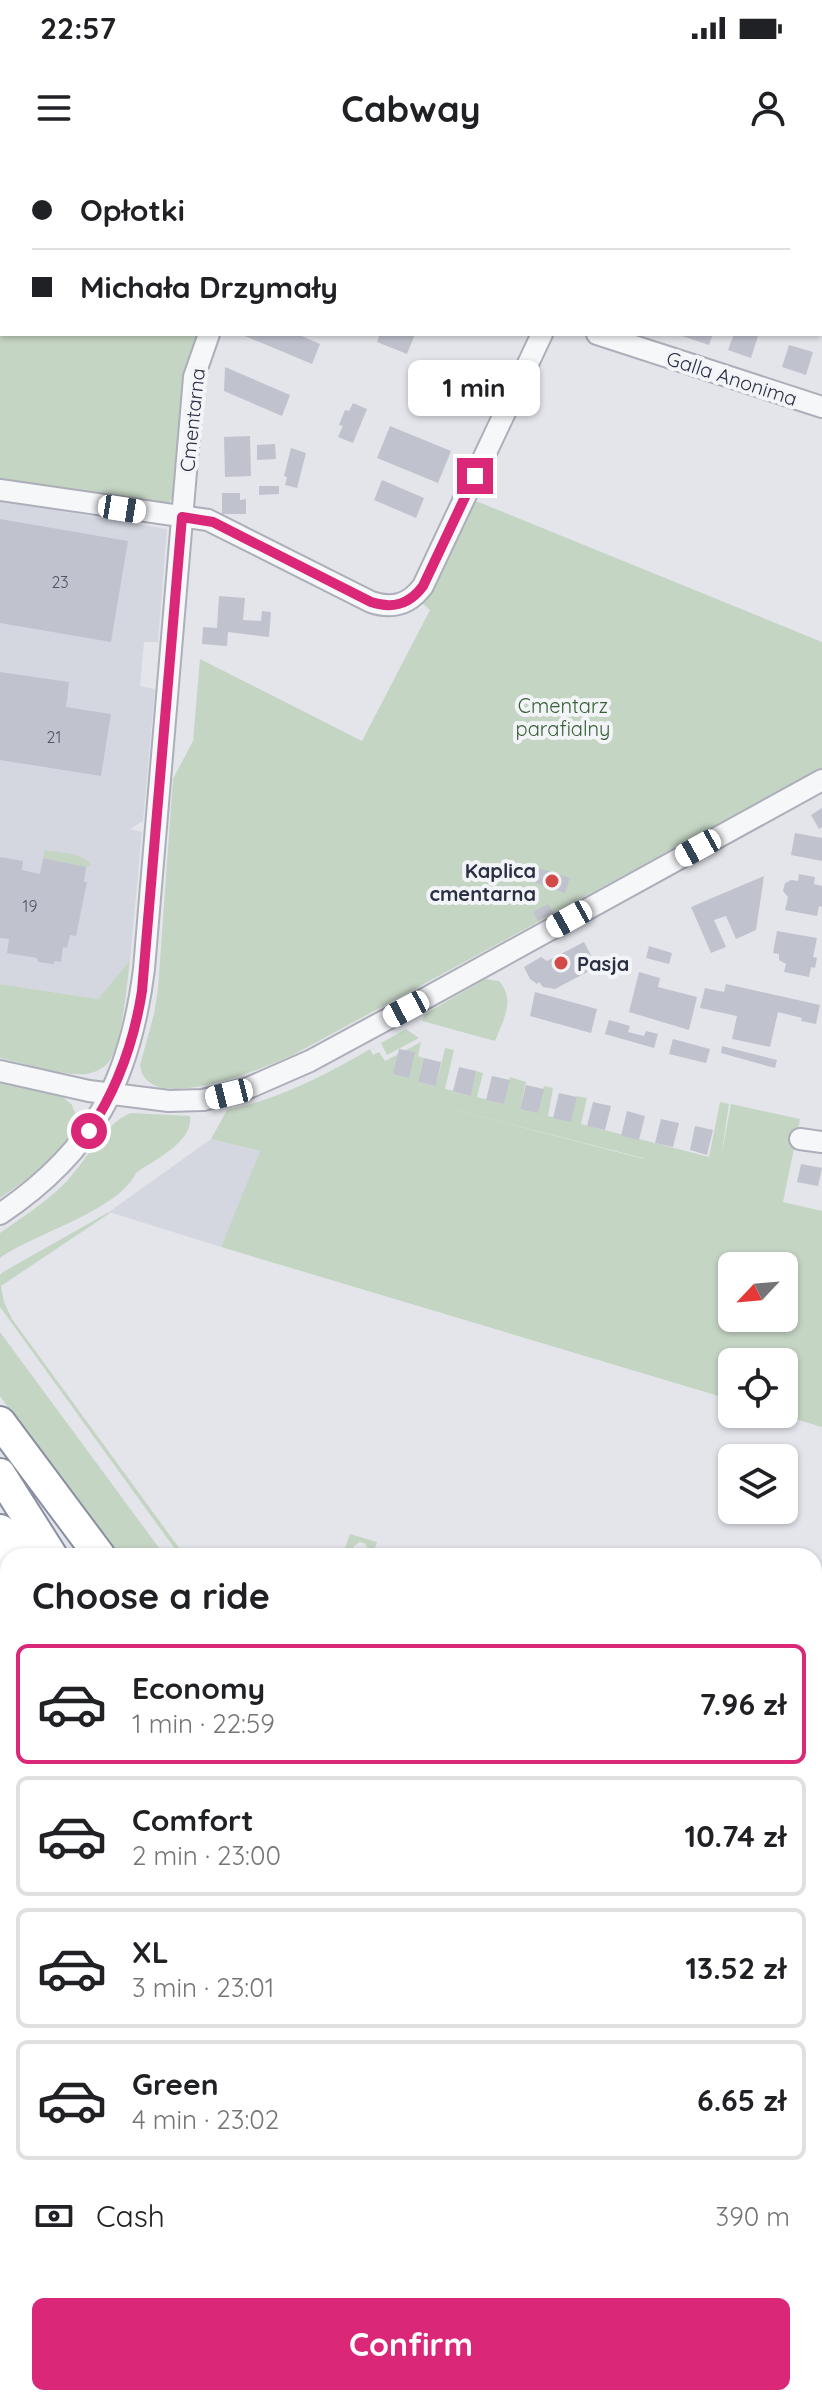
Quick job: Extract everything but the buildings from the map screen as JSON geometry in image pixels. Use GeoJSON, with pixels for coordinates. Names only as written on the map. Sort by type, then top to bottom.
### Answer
{"type":"FeatureCollection","features":[{"type":"Feature","properties":{"kind":"highway"},"geometry":{"type":"LineString","coordinates":[[0,1422],[94,1548]]}},
{"type":"Feature","properties":{"kind":"highway"},"geometry":{"type":"LineString","coordinates":[[0,1474],[47,1548]]}},
{"type":"Feature","properties":{"kind":"highway"},"geometry":{"type":"LineString","coordinates":[[0,1530],[12,1548]]}},
{"type":"Feature","properties":{"kind":"street","name":"Cmentarna"},"geometry":{"type":"LineString","coordinates":[[0,1214],[35,1190],[59,1168],[89,1131],[112,1092],[134,1032],[144,969],[188,515],[194,377],[208,336]]}},
{"type":"Feature","properties":{"kind":"street"},"geometry":{"type":"LineString","coordinates":[[0,490],[188,515],[213,522],[371,602],[391,607],[410,599],[423,586],[541,336]]}},
{"type":"Feature","properties":{"kind":"street","name":"Galla Anonima"},"geometry":{"type":"LineString","coordinates":[[603,336],[822,407]]}},
{"type":"Feature","properties":{"kind":"street"},"geometry":{"type":"LineString","coordinates":[[0,1071],[89,1091],[159,1100],[203,1100],[246,1089],[310,1061],[822,780]]}},
{"type":"Feature","properties":{"kind":"street"},"geometry":{"type":"LineString","coordinates":[[800,1139],[822,1142]]}},
{"type":"Feature","properties":{"kind":"shaded area"},"geometry":{"type":"Polygon","coordinates":[[[0,501],[167,529],[158,642],[144,642],[140,686],[155,689],[143,821],[130,829],[142,832],[130,960],[98,999],[0,984],[0,501]]]}},
{"type":"Feature","properties":{"kind":"shaded area"},"geometry":{"type":"Polygon","coordinates":[[[211,1139],[261,1151],[221,1247],[109,1212],[211,1139]]]}},
{"type":"Feature","properties":{"kind":"green space"},"geometry":{"type":"Polygon","coordinates":[[[0,336],[197,336],[184,373],[174,496],[167,505],[156,506],[0,480],[0,336]]]}},
{"type":"Feature","properties":{"kind":"green space","name":"Cmentarz parafialny"},"geometry":{"type":"Polygon","coordinates":[[[476,501],[822,642],[822,768],[291,1056],[232,1078],[183,1089],[162,1088],[147,1080],[140,1065],[158,989],[173,779],[193,741],[200,659],[362,741],[430,610],[422,603],[476,501]]]}},
{"type":"Feature","properties":{"kind":"green space"},"geometry":{"type":"Polygon","coordinates":[[[45,850],[76,855],[91,865],[86,867],[43,858],[45,850]]]}},
{"type":"Feature","properties":{"kind":"green space"},"geometry":{"type":"Polygon","coordinates":[[[130,960],[117,1043],[113,1055],[103,1067],[76,1074],[0,1058],[0,984],[98,999],[130,960]]]}},
{"type":"Feature","properties":{"kind":"green space"},"geometry":{"type":"Polygon","coordinates":[[[485,979],[499,981],[507,995],[504,1018],[495,1041],[422,1021],[425,1014],[485,979]]]}},
{"type":"Feature","properties":{"kind":"green space"},"geometry":{"type":"Polygon","coordinates":[[[406,1029],[419,1038],[387,1055],[381,1043],[406,1029]]]}},
{"type":"Feature","properties":{"kind":"green space"},"geometry":{"type":"Polygon","coordinates":[[[421,1042],[418,1056],[424,1058],[418,1082],[436,1086],[445,1048],[454,1050],[445,1089],[471,1095],[476,1071],[483,1073],[477,1097],[504,1104],[510,1077],[526,1082],[520,1109],[538,1112],[544,1086],[553,1088],[548,1116],[571,1121],[577,1096],[587,1098],[581,1124],[709,1157],[720,1102],[729,1104],[721,1157],[731,1104],[800,1119],[783,1202],[822,1211],[822,1427],[798,1420],[798,1348],[718,1348],[718,1396],[221,1247],[260,1151],[211,1139],[227,1110],[301,1086],[370,1049],[373,1055],[379,1052],[385,1061],[421,1042]],[[424,1102],[644,1159],[643,1158],[424,1102]]]}},
{"type":"Feature","properties":{"kind":"green space"},"geometry":{"type":"Polygon","coordinates":[[[0,1080],[64,1093],[63,1097],[72,1105],[78,1121],[66,1143],[56,1153],[0,1198],[0,1080]]]}},
{"type":"Feature","properties":{"kind":"green space"},"geometry":{"type":"Polygon","coordinates":[[[131,1113],[190,1116],[190,1125],[179,1142],[136,1173],[112,1199],[0,1258],[0,1233],[58,1189],[113,1124],[131,1113]]]}},
{"type":"Feature","properties":{"kind":"green space"},"geometry":{"type":"Polygon","coordinates":[[[110,1213],[1,1286],[4,1302],[12,1319],[179,1548],[174,1548],[0,1307],[0,1275],[110,1213]]]}},
{"type":"Feature","properties":{"kind":"green space"},"geometry":{"type":"Polygon","coordinates":[[[0,1332],[159,1548],[112,1548],[0,1396],[0,1332]]]}},
{"type":"Feature","properties":{"kind":"green space"},"geometry":{"type":"Polygon","coordinates":[[[350,1534],[377,1542],[375,1548],[367,1548],[360,1542],[353,1548],[345,1548],[350,1534]]]}},
{"type":"Feature","properties":{"kind":"place","name":"Kaplica cmentarna"},"geometry":{"type":"Point","coordinates":[552,881]}},
{"type":"Feature","properties":{"kind":"place","name":"Pasja"},"geometry":{"type":"Point","coordinates":[561,963]}},
{"type":"Feature","properties":{"kind":"route"},"geometry":{"type":"LineString","coordinates":[[89,1131],[112,1092],[127,1056],[142,991],[182,517],[213,522],[371,602],[391,607],[410,599],[423,586],[475,476]]}}]}
